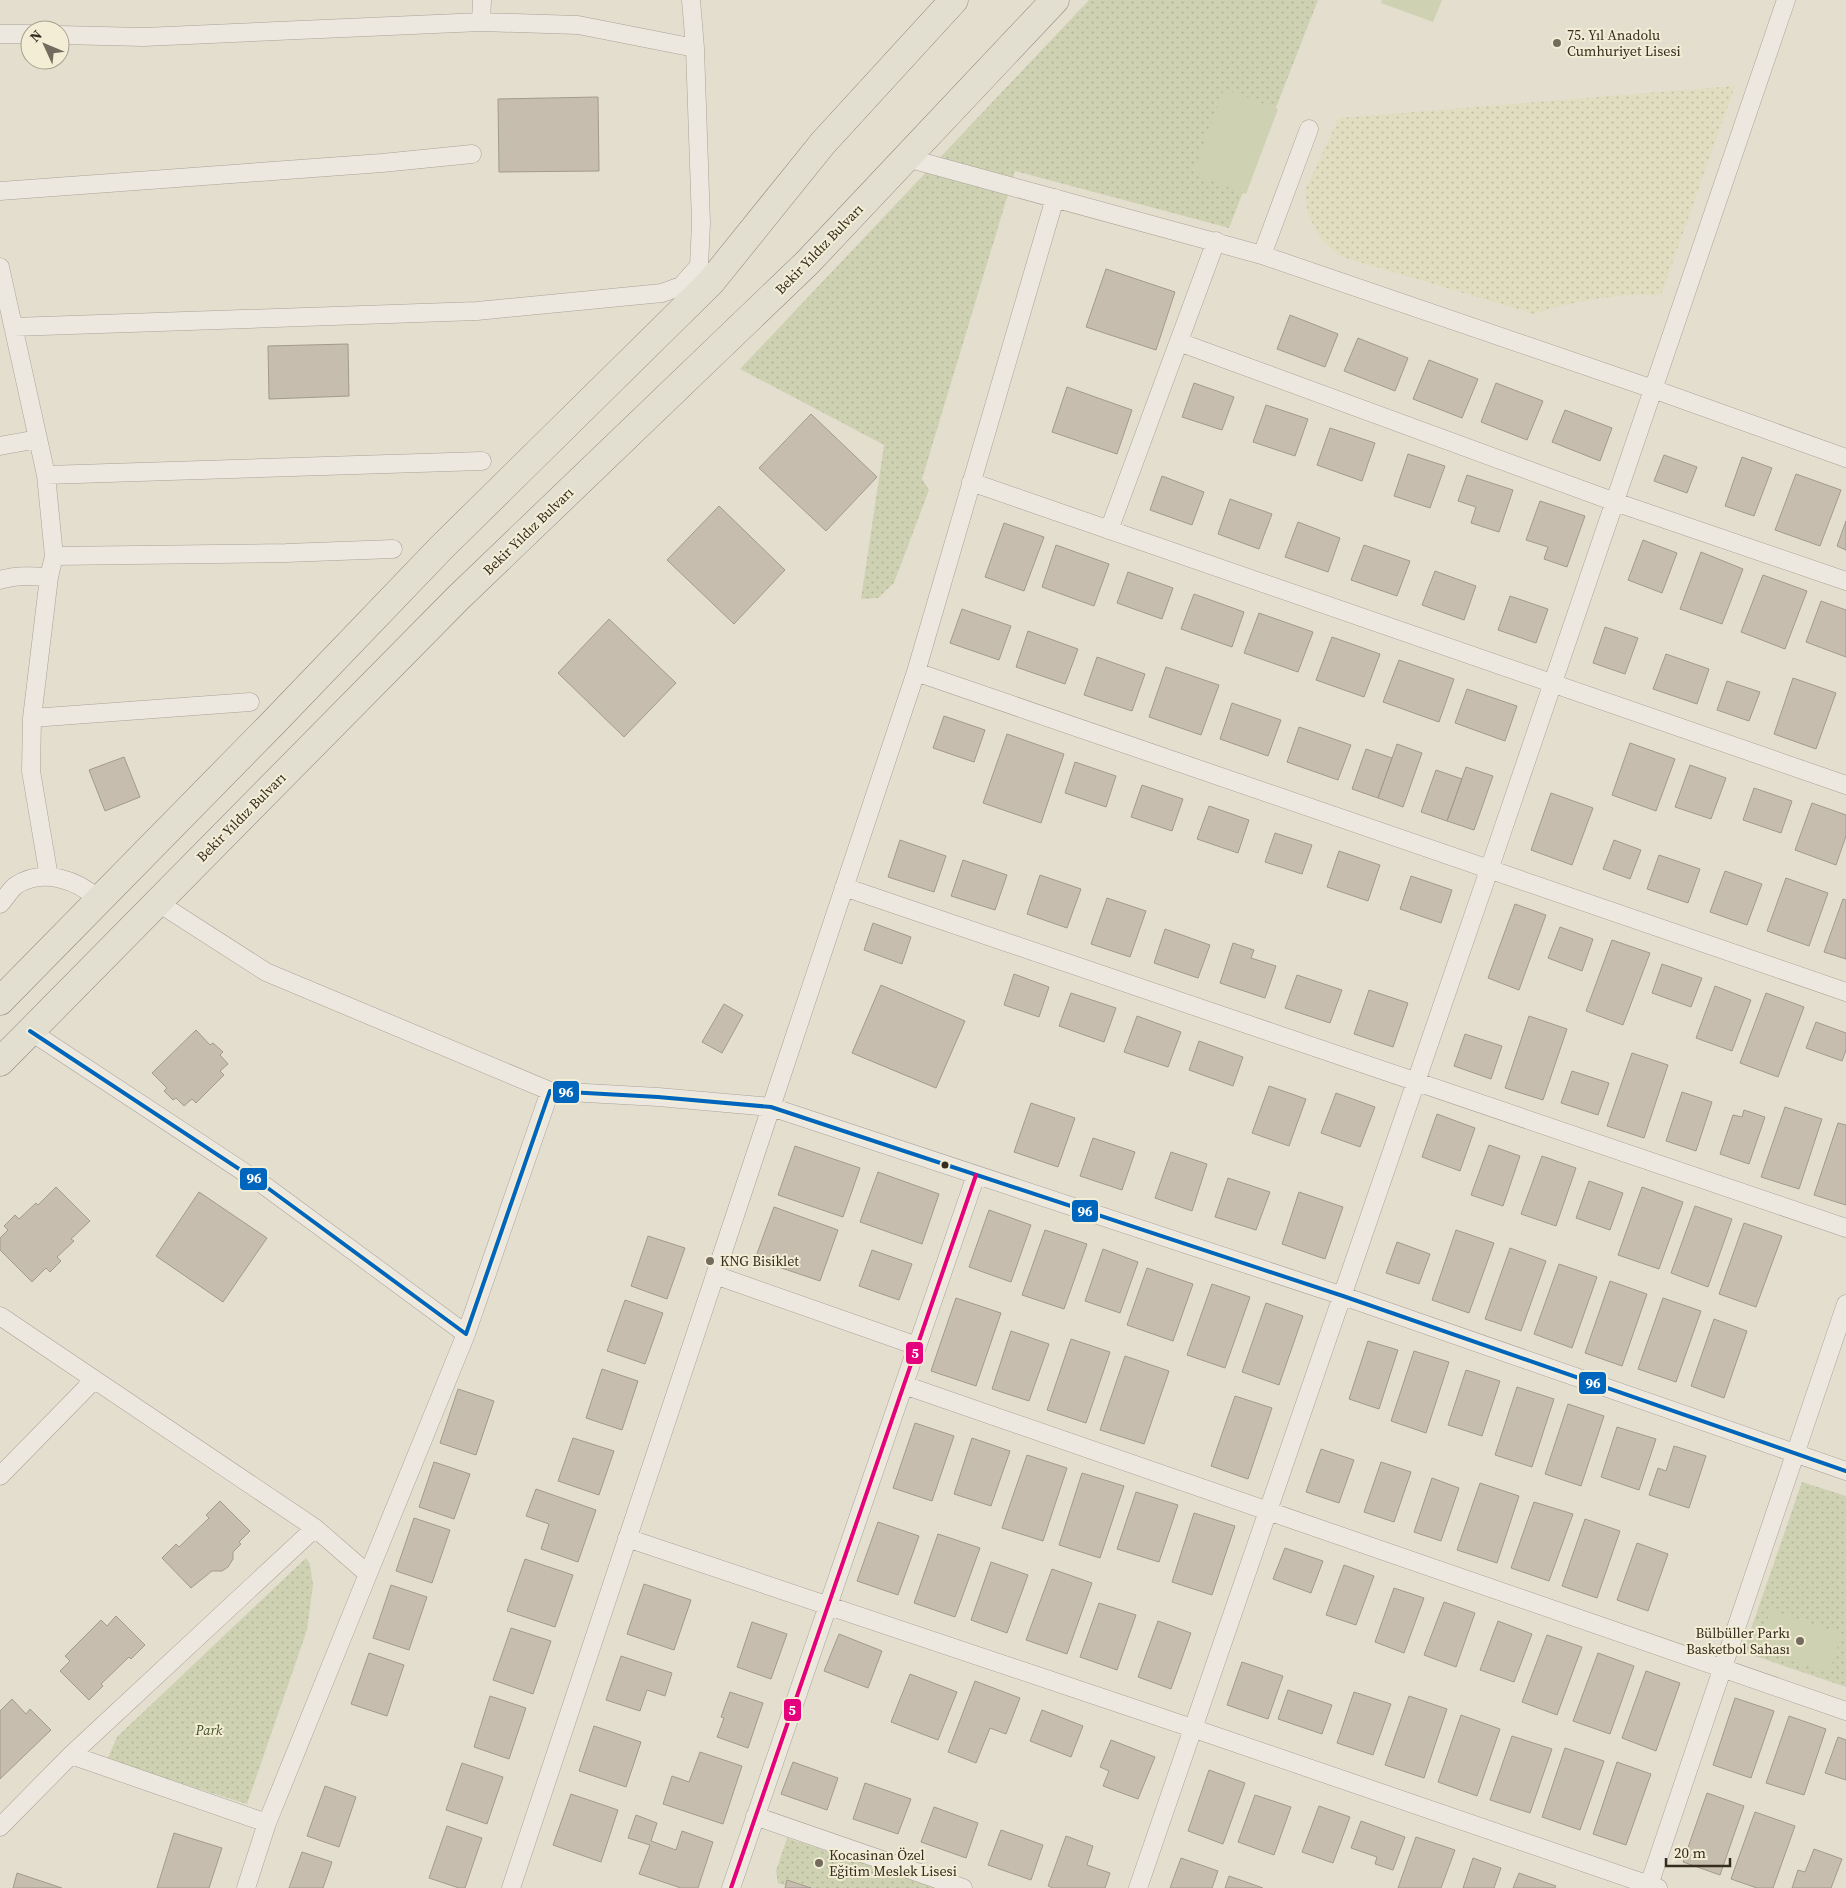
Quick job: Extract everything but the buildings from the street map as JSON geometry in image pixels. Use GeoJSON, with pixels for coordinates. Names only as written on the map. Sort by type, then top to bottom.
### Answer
{"type":"FeatureCollection","features":[{"type":"Feature","properties":{"kind":"main road"},"geometry":{"type":"LineString","coordinates":[[0,1001],[274,722],[705,274],[954,0]]}},
{"type":"Feature","properties":{"kind":"main road","name":"Bekir Yıldız Bulvarı"},"geometry":{"type":"LineString","coordinates":[[0,1062],[458,598],[725,344],[807,263],[1056,0]]}},
{"type":"Feature","properties":{"kind":"street"},"geometry":{"type":"LineString","coordinates":[[481,22],[482,0]]}},
{"type":"Feature","properties":{"kind":"street"},"geometry":{"type":"LineString","coordinates":[[13,327],[477,312],[662,293],[681,286],[705,274],[701,223],[695,48],[691,0]]}},
{"type":"Feature","properties":{"kind":"street"},"geometry":{"type":"LineString","coordinates":[[1138,1888],[1490,870],[1786,0]]}},
{"type":"Feature","properties":{"kind":"street"},"geometry":{"type":"LineString","coordinates":[[70,35],[144,37],[481,22],[578,25],[695,48]]}},
{"type":"Feature","properties":{"kind":"street"},"geometry":{"type":"LineString","coordinates":[[0,34],[20,34]]}},
{"type":"Feature","properties":{"kind":"street"},"geometry":{"type":"LineString","coordinates":[[1262,255],[1308,129]]}},
{"type":"Feature","properties":{"kind":"street"},"geometry":{"type":"LineString","coordinates":[[0,191],[382,163],[472,154]]}},
{"type":"Feature","properties":{"kind":"street"},"geometry":{"type":"LineString","coordinates":[[907,158],[1262,255],[1653,389],[1846,458]]}},
{"type":"Feature","properties":{"kind":"street"},"geometry":{"type":"LineString","coordinates":[[511,1888],[916,672],[1055,198]]}},
{"type":"Feature","properties":{"kind":"street"},"geometry":{"type":"LineString","coordinates":[[1109,530],[1216,241]]}},
{"type":"Feature","properties":{"kind":"street"},"geometry":{"type":"LineString","coordinates":[[0,267],[46,475],[54,556],[49,577],[32,718],[31,771],[49,877]]}},
{"type":"Feature","properties":{"kind":"street"},"geometry":{"type":"LineString","coordinates":[[1179,342],[1615,502],[1846,581]]}},
{"type":"Feature","properties":{"kind":"street"},"geometry":{"type":"LineString","coordinates":[[0,446],[38,439]]}},
{"type":"Feature","properties":{"kind":"street"},"geometry":{"type":"LineString","coordinates":[[46,475],[482,461]]}},
{"type":"Feature","properties":{"kind":"street"},"geometry":{"type":"LineString","coordinates":[[972,482],[1846,785]]}},
{"type":"Feature","properties":{"kind":"street"},"geometry":{"type":"LineString","coordinates":[[54,556],[286,553],[393,549]]}},
{"type":"Feature","properties":{"kind":"street"},"geometry":{"type":"LineString","coordinates":[[0,580],[27,576],[49,577]]}},
{"type":"Feature","properties":{"kind":"street"},"geometry":{"type":"LineString","coordinates":[[916,672],[1846,992]]}},
{"type":"Feature","properties":{"kind":"street"},"geometry":{"type":"LineString","coordinates":[[32,718],[250,702]]}},
{"type":"Feature","properties":{"kind":"street"},"geometry":{"type":"LineString","coordinates":[[0,904],[15,886],[37,878],[49,877],[72,881],[82,886],[99,900]]}},
{"type":"Feature","properties":{"kind":"street"},"geometry":{"type":"LineString","coordinates":[[844,887],[1846,1228]]}},
{"type":"Feature","properties":{"kind":"street"},"geometry":{"type":"LineString","coordinates":[[157,902],[266,972],[550,1091],[658,1097],[771,1107],[1343,1296],[1846,1471]]}},
{"type":"Feature","properties":{"kind":"street"},"geometry":{"type":"LineString","coordinates":[[30,1031],[265,1186],[466,1334]]}},
{"type":"Feature","properties":{"kind":"street"},"geometry":{"type":"LineString","coordinates":[[246,1888],[267,1823],[466,1334],[550,1091]]}},
{"type":"Feature","properties":{"kind":"street"},"geometry":{"type":"LineString","coordinates":[[731,1888],[976,1175]]}},
{"type":"Feature","properties":{"kind":"street"},"geometry":{"type":"LineString","coordinates":[[715,1275],[917,1346]]}},
{"type":"Feature","properties":{"kind":"street"},"geometry":{"type":"LineString","coordinates":[[627,1538],[1192,1728],[1652,1887],[1723,1668],[1846,1304]]}},
{"type":"Feature","properties":{"kind":"street"},"geometry":{"type":"LineString","coordinates":[[0,1316],[315,1528],[368,1574]]}},
{"type":"Feature","properties":{"kind":"street"},"geometry":{"type":"LineString","coordinates":[[0,1476],[94,1380]]}},
{"type":"Feature","properties":{"kind":"street"},"geometry":{"type":"LineString","coordinates":[[904,1385],[1846,1711]]}},
{"type":"Feature","properties":{"kind":"street"},"geometry":{"type":"LineString","coordinates":[[0,1827],[70,1755],[315,1528]]}},
{"type":"Feature","properties":{"kind":"street"},"geometry":{"type":"LineString","coordinates":[[70,1755],[267,1823]]}},
{"type":"Feature","properties":{"kind":"street"},"geometry":{"type":"LineString","coordinates":[[756,1816],[963,1888]]}},
{"type":"Feature","properties":{"kind":"shaded area"},"geometry":{"type":"Polygon","coordinates":[[[1735,86],[1661,295],[1628,295],[1595,299],[1564,305],[1534,314],[1339,256],[1320,238],[1308,215],[1305,190],[1339,118],[1735,86]]]}},
{"type":"Feature","properties":{"kind":"green space"},"geometry":{"type":"Polygon","coordinates":[[[1089,0],[1318,0],[1229,228],[1015,171],[922,479],[929,490],[894,583],[878,598],[861,599],[884,445],[740,369],[1089,0]]]}},
{"type":"Feature","properties":{"kind":"green space"},"geometry":{"type":"Polygon","coordinates":[[[1382,0],[1442,0],[1433,22],[1381,3],[1382,0]]]}},
{"type":"Feature","properties":{"kind":"green space"},"geometry":{"type":"Polygon","coordinates":[[[1224,89],[1278,109],[1246,194],[1193,174],[1224,89]]]}},
{"type":"Feature","properties":{"kind":"green space"},"geometry":{"type":"Polygon","coordinates":[[[1802,1482],[1846,1496],[1846,1687],[1743,1652],[1802,1482]]]}},
{"type":"Feature","properties":{"kind":"green space","name":"Park"},"geometry":{"type":"Polygon","coordinates":[[[306,1558],[310,1564],[313,1585],[307,1630],[247,1804],[107,1760],[117,1737],[306,1558]]]}},
{"type":"Feature","properties":{"kind":"green space","name":"Bülbüller Parkı Basketbol Sahası"},"geometry":{"type":"Polygon","coordinates":[[[1771,1610],[1842,1634],[1829,1673],[1758,1648],[1771,1610]]]}},
{"type":"Feature","properties":{"kind":"green space","name":"Kocasinan Özel Eğitim Meslek Lisesi"},"geometry":{"type":"Polygon","coordinates":[[[787,1838],[939,1888],[793,1888],[778,1883],[776,1871],[787,1838]]]}},
{"type":"Feature","properties":{"kind":"transit line","name":"96"},"geometry":{"type":"LineString","coordinates":[[30,1031],[265,1186],[466,1334],[550,1091],[658,1097],[771,1107],[1343,1296],[1846,1471]]}},
{"type":"Feature","properties":{"kind":"transit line","name":"5"},"geometry":{"type":"LineString","coordinates":[[731,1888],[976,1175]]}},
{"type":"Feature","properties":{"kind":"place","name":"75. Yıl Anadolu Cumhuriyet Lisesi"},"geometry":{"type":"Point","coordinates":[1557,43]}},
{"type":"Feature","properties":{"kind":"place","name":"KNG Bisiklet"},"geometry":{"type":"Point","coordinates":[710,1261]}},
{"type":"Feature","properties":{"kind":"place","name":"Bülbüller Parkı Basketbol Sahası"},"geometry":{"type":"Point","coordinates":[1800,1641]}},
{"type":"Feature","properties":{"kind":"place","name":"Kocasinan Özel Eğitim Meslek Lisesi"},"geometry":{"type":"Point","coordinates":[819,1863]}}]}
